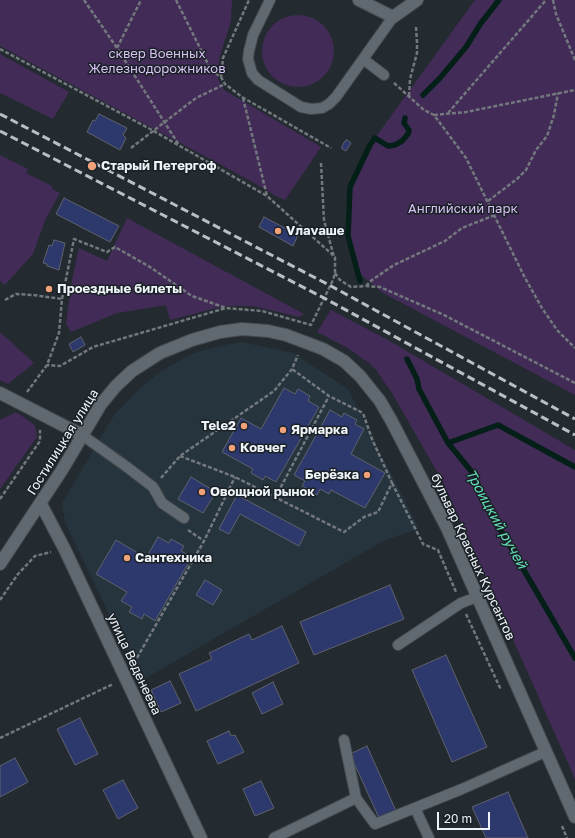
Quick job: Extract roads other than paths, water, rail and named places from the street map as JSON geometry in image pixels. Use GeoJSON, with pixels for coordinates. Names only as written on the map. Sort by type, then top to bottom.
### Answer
{"type":"FeatureCollection","features":[{"type":"Feature","properties":{"kind":"main road"},"geometry":{"type":"LineString","coordinates":[[359,0],[393,17],[417,0]]}},
{"type":"Feature","properties":{"kind":"main road","name":"Гостилицкая улица"},"geometry":{"type":"LineString","coordinates":[[0,564],[41,504],[101,404],[116,386],[132,371],[160,353],[192,340],[220,332],[242,329],[268,331],[304,341]]}},
{"type":"Feature","properties":{"kind":"main road","name":"бульвар Красных Курсантов"},"geometry":{"type":"LineString","coordinates":[[304,341],[333,354],[352,367],[380,401],[391,420],[447,528],[575,817]]}},
{"type":"Feature","properties":{"kind":"main road"},"geometry":{"type":"LineString","coordinates":[[0,393],[82,436]]}},
{"type":"Feature","properties":{"kind":"main road","name":"улица Веденеева"},"geometry":{"type":"LineString","coordinates":[[41,504],[65,550],[201,838]]}},
{"type":"Feature","properties":{"kind":"lane"},"geometry":{"type":"LineString","coordinates":[[270,0],[252,40],[248,59],[252,73],[258,80],[300,107],[311,109],[322,108],[330,104],[393,17]]}},
{"type":"Feature","properties":{"kind":"lane"},"geometry":{"type":"LineString","coordinates":[[364,59],[384,75]]}},
{"type":"Feature","properties":{"kind":"lane"},"geometry":{"type":"LineString","coordinates":[[82,436],[153,487],[162,503],[184,518]]}},
{"type":"Feature","properties":{"kind":"lane"},"geometry":{"type":"LineString","coordinates":[[398,645],[460,603],[477,597]]}},
{"type":"Feature","properties":{"kind":"lane"},"geometry":{"type":"LineString","coordinates":[[344,740],[356,798],[375,824],[546,752]]}},
{"type":"Feature","properties":{"kind":"lane"},"geometry":{"type":"LineString","coordinates":[[274,838],[356,798]]}},
{"type":"Feature","properties":{"kind":"lane"},"geometry":{"type":"LineString","coordinates":[[415,808],[429,838]]}},
{"type":"Feature","properties":{"kind":"waterway","name":"Троицкий ручей"},"geometry":{"type":"LineString","coordinates":[[423,95],[440,78],[466,47],[481,23],[499,0]]}},
{"type":"Feature","properties":{"kind":"waterway","name":"Троицкий ручей"},"geometry":{"type":"LineString","coordinates":[[360,281],[348,236],[350,187],[370,145],[375,138],[388,146],[395,145],[402,141],[408,134],[409,130],[404,123],[405,118]]}},
{"type":"Feature","properties":{"kind":"waterway","name":"Троицкий ручей"},"geometry":{"type":"LineString","coordinates":[[407,359],[417,379],[419,389],[448,443],[472,472],[489,510],[575,658]]}},
{"type":"Feature","properties":{"kind":"waterway"},"geometry":{"type":"LineString","coordinates":[[448,443],[498,425],[575,467]]}},
{"type":"Feature","properties":{"kind":"railway"},"geometry":{"type":"LineString","coordinates":[[0,114],[331,286],[575,419]]}},
{"type":"Feature","properties":{"kind":"railway"},"geometry":{"type":"LineString","coordinates":[[0,131],[324,298],[575,435]]}},
{"type":"Feature","properties":{"kind":"place","name":"Старый Петергоф"},"geometry":{"type":"Point","coordinates":[92,166]}},
{"type":"Feature","properties":{"kind":"place","name":"Vлаvаше"},"geometry":{"type":"Point","coordinates":[278,231]}},
{"type":"Feature","properties":{"kind":"place","name":"Проездные билеты"},"geometry":{"type":"Point","coordinates":[49,289]}},
{"type":"Feature","properties":{"kind":"place","name":"Tele2"},"geometry":{"type":"Point","coordinates":[244,426]}},
{"type":"Feature","properties":{"kind":"place","name":"Ярмарка"},"geometry":{"type":"Point","coordinates":[283,430]}},
{"type":"Feature","properties":{"kind":"place","name":"Ковчег"},"geometry":{"type":"Point","coordinates":[232,448]}},
{"type":"Feature","properties":{"kind":"place","name":"Берёзка"},"geometry":{"type":"Point","coordinates":[367,475]}},
{"type":"Feature","properties":{"kind":"place","name":"Овощной рынок"},"geometry":{"type":"Point","coordinates":[202,492]}},
{"type":"Feature","properties":{"kind":"place","name":"Сантехника"},"geometry":{"type":"Point","coordinates":[127,558]}},
{"type":"Feature","properties":{"kind":"park label","name":"сквер Военных Железнодорожников"},"geometry":{"type":"Point","coordinates":[157,62]}},
{"type":"Feature","properties":{"kind":"park label","name":"Английский парк"},"geometry":{"type":"Point","coordinates":[463,209]}}]}
